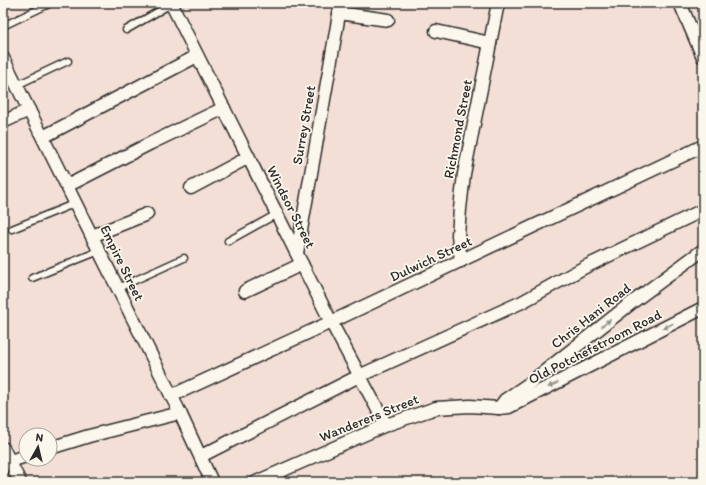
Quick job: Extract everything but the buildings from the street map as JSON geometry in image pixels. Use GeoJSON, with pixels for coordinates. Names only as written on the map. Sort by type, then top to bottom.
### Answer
{"type":"FeatureCollection","features":[{"type":"Feature","properties":{"kind":"street"},"geometry":{"type":"LineString","coordinates":[[680,3],[703,57]]}},
{"type":"Feature","properties":{"kind":"street","name":"Windsor Street"},"geometry":{"type":"LineString","coordinates":[[171,4],[331,322],[386,424]]}},
{"type":"Feature","properties":{"kind":"street","name":"Richmond Street"},"geometry":{"type":"LineString","coordinates":[[461,261],[458,234],[464,174],[490,43],[500,4]]}},
{"type":"Feature","properties":{"kind":"street"},"geometry":{"type":"LineString","coordinates":[[340,8],[388,20]]}},
{"type":"Feature","properties":{"kind":"street","name":"Surrey Street"},"geometry":{"type":"LineString","coordinates":[[300,258],[340,8]]}},
{"type":"Feature","properties":{"kind":"street"},"geometry":{"type":"LineString","coordinates":[[436,31],[490,43]]}},
{"type":"Feature","properties":{"kind":"street"},"geometry":{"type":"LineString","coordinates":[[43,137],[197,56]]}},
{"type":"Feature","properties":{"kind":"street","name":"Empire Street"},"geometry":{"type":"LineString","coordinates":[[3,59],[180,413],[212,482]]}},
{"type":"Feature","properties":{"kind":"street"},"geometry":{"type":"LineString","coordinates":[[67,186],[224,108]]}},
{"type":"Feature","properties":{"kind":"street"},"geometry":{"type":"LineString","coordinates":[[3,122],[29,110]]}},
{"type":"Feature","properties":{"kind":"street","name":"Dulwich Street"},"geometry":{"type":"LineString","coordinates":[[171,396],[703,146]]}},
{"type":"Feature","properties":{"kind":"street"},"geometry":{"type":"LineString","coordinates":[[191,188],[249,157]]}},
{"type":"Feature","properties":{"kind":"street"},"geometry":{"type":"LineString","coordinates":[[201,456],[360,376],[522,302],[585,267],[703,210]]}},
{"type":"Feature","properties":{"kind":"street"},"geometry":{"type":"LineString","coordinates":[[92,236],[147,214]]}},
{"type":"Feature","properties":{"kind":"street","name":"Chris Hani Road"},"geometry":{"type":"LineString","coordinates":[[499,408],[505,400],[536,379],[630,304],[703,250]]}},
{"type":"Feature","properties":{"kind":"street"},"geometry":{"type":"LineString","coordinates":[[245,291],[300,258]]}},
{"type":"Feature","properties":{"kind":"street","name":"Old Potchefstroom Road"},"geometry":{"type":"LineString","coordinates":[[499,408],[509,407],[703,308]]}},
{"type":"Feature","properties":{"kind":"street","name":"Wanderers Street"},"geometry":{"type":"LineString","coordinates":[[256,482],[386,424],[436,408],[470,406],[499,408]]}},
{"type":"Feature","properties":{"kind":"street"},"geometry":{"type":"LineString","coordinates":[[58,446],[89,436],[180,413]]}},
{"type":"Feature","properties":{"kind":"street"},"geometry":{"type":"LineString","coordinates":[[3,448],[8,466],[20,482]]}},
{"type":"Feature","properties":{"kind":"street"},"geometry":{"type":"LineString","coordinates":[[8,466],[18,460]]}},
{"type":"Feature","properties":{"kind":"lane"},"geometry":{"type":"LineString","coordinates":[[3,26],[51,3]]}},
{"type":"Feature","properties":{"kind":"lane"},"geometry":{"type":"LineString","coordinates":[[126,30],[171,4]]}},
{"type":"Feature","properties":{"kind":"lane"},"geometry":{"type":"LineString","coordinates":[[17,85],[68,61]]}},
{"type":"Feature","properties":{"kind":"lane"},"geometry":{"type":"LineString","coordinates":[[12,229],[76,203]]}},
{"type":"Feature","properties":{"kind":"lane"},"geometry":{"type":"LineString","coordinates":[[228,241],[277,214]]}},
{"type":"Feature","properties":{"kind":"lane"},"geometry":{"type":"LineString","coordinates":[[32,278],[99,251]]}},
{"type":"Feature","properties":{"kind":"lane"},"geometry":{"type":"LineString","coordinates":[[118,288],[184,258]]}}]}
